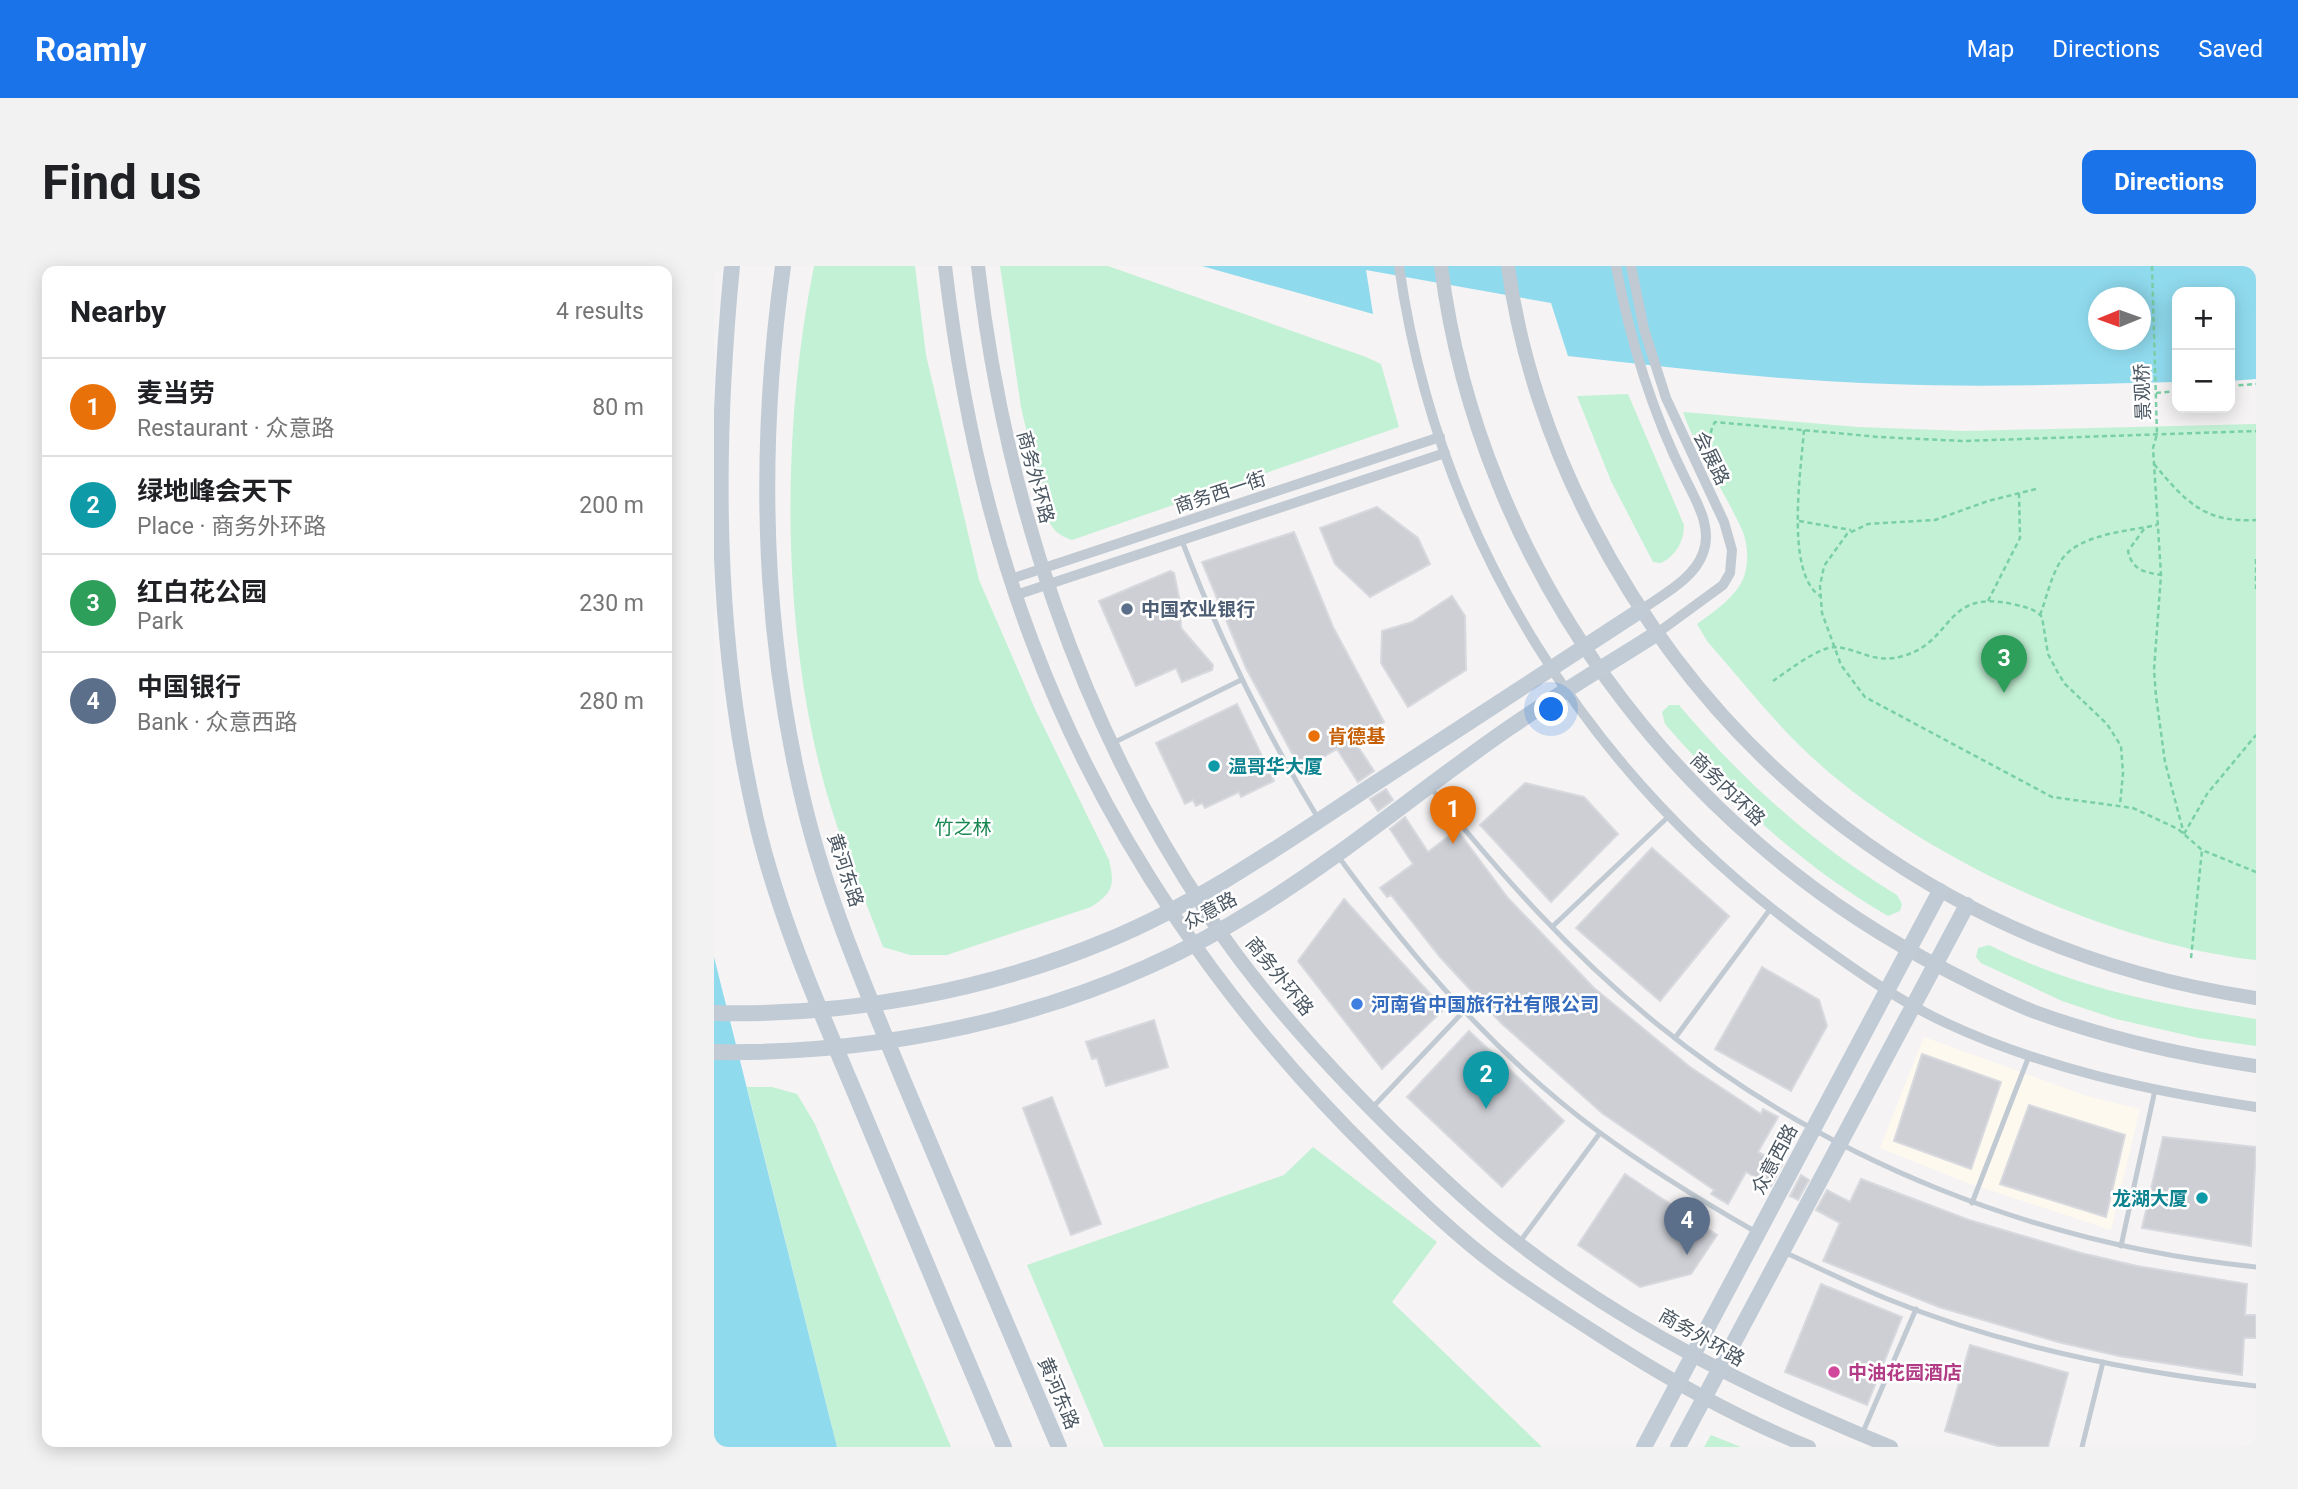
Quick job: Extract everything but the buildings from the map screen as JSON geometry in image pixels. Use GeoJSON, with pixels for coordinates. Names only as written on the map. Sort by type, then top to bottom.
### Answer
{"type":"FeatureCollection","features":[{"type":"Feature","properties":{"kind":"main road"},"geometry":{"type":"LineString","coordinates":[[732,266],[717,421],[717,539],[726,650],[756,820],[779,899],[820,1010],[1004,1447]]}},
{"type":"Feature","properties":{"kind":"main road","name":"黄河东路"},"geometry":{"type":"LineString","coordinates":[[783,266],[773,340],[767,423],[767,537],[776,643],[805,808],[827,883],[872,1004],[1059,1447]]}},
{"type":"Feature","properties":{"kind":"main road","name":"众意路"},"geometry":{"type":"LineString","coordinates":[[714,1013],[754,1014],[872,1004],[1029,969],[1107,940],[1197,897],[1239,873],[1641,610]]}},
{"type":"Feature","properties":{"kind":"main road","name":"众意路"},"geometry":{"type":"LineString","coordinates":[[714,1052],[835,1047],[958,1029],[1040,1007],[1122,977],[1260,907],[1429,786],[1656,634]]}},
{"type":"Feature","properties":{"kind":"main road","name":"众意西路"},"geometry":{"type":"LineString","coordinates":[[1644,1447],[1940,891]]}},
{"type":"Feature","properties":{"kind":"main road"},"geometry":{"type":"LineString","coordinates":[[1678,1447],[1967,905]]}},
{"type":"Feature","properties":{"kind":"street"},"geometry":{"type":"LineString","coordinates":[[945,266],[969,423],[981,481],[1016,595],[1057,703],[1140,862],[1236,1003],[1301,1080],[1413,1193],[1500,1268],[1593,1331],[1678,1383],[1809,1447]]}},
{"type":"Feature","properties":{"kind":"street","name":"商务外环路"},"geometry":{"type":"LineString","coordinates":[[978,266],[998,405],[1014,475],[1049,584],[1130,782],[1219,930],[1292,1022],[1371,1109],[1434,1170],[1518,1243],[1610,1305],[1693,1356],[1797,1409],[1891,1447]]}},
{"type":"Feature","properties":{"kind":"street"},"geometry":{"type":"LineString","coordinates":[[1399,266],[1412,337],[1440,437],[1488,557],[1566,692],[1600,740],[1669,816],[1771,908],[1887,991],[1913,1006],[1989,1042],[2062,1067],[2155,1090],[2256,1107]]}},
{"type":"Feature","properties":{"kind":"street","name":"商务内环路"},"geometry":{"type":"LineString","coordinates":[[1441,266],[1456,349],[1484,442],[1509,507],[1548,586],[1600,670],[1658,745],[1730,821],[1822,896],[1908,950],[2033,1011],[2078,1027],[2158,1049],[2256,1066]]}},
{"type":"Feature","properties":{"kind":"street"},"geometry":{"type":"LineString","coordinates":[[1508,266],[1529,364],[1570,481],[1606,553],[1656,634],[1708,701],[1776,770],[1861,841],[1940,891],[2033,937],[2099,962],[2172,983],[2256,998]]}},
{"type":"Feature","properties":{"kind":"street","name":"会展路"},"geometry":{"type":"LineString","coordinates":[[1616,266],[1630,333],[1643,376],[1667,441],[1700,509],[1706,538],[1699,563],[1687,576],[1641,610]]}},
{"type":"Feature","properties":{"kind":"street","name":"会展路"},"geometry":{"type":"LineString","coordinates":[[1631,266],[1644,329],[1660,379],[1680,434],[1724,522],[1732,550],[1730,573],[1723,585],[1656,634]]}},
{"type":"Feature","properties":{"kind":"street","name":"商务西一街"},"geometry":{"type":"LineString","coordinates":[[1011,579],[1440,437]]}},
{"type":"Feature","properties":{"kind":"street","name":"商务西一街"},"geometry":{"type":"LineString","coordinates":[[1016,595],[1445,453]]}},
{"type":"Feature","properties":{"kind":"lane"},"geometry":{"type":"LineString","coordinates":[[1181,540],[1241,680],[1282,759],[1319,820]]}},
{"type":"Feature","properties":{"kind":"lane"},"geometry":{"type":"LineString","coordinates":[[1113,743],[1241,680]]}},
{"type":"Feature","properties":{"kind":"lane"},"geometry":{"type":"LineString","coordinates":[[1429,786],[1489,862],[1552,927],[1619,990],[1675,1038],[1772,1105],[1841,1143],[1972,1202],[2077,1236],[2256,1267]]}},
{"type":"Feature","properties":{"kind":"lane"},"geometry":{"type":"LineString","coordinates":[[1552,927],[1669,816]]}},
{"type":"Feature","properties":{"kind":"lane"},"geometry":{"type":"LineString","coordinates":[[1336,853],[1392,930],[1464,1011],[1523,1069],[1600,1133],[1676,1185],[1759,1233]]}},
{"type":"Feature","properties":{"kind":"lane"},"geometry":{"type":"LineString","coordinates":[[1675,1038],[1771,908]]}},
{"type":"Feature","properties":{"kind":"lane"},"geometry":{"type":"LineString","coordinates":[[1371,1109],[1464,1011]]}},
{"type":"Feature","properties":{"kind":"lane"},"geometry":{"type":"LineString","coordinates":[[1972,1202],[2029,1056]]}},
{"type":"Feature","properties":{"kind":"lane"},"geometry":{"type":"LineString","coordinates":[[2121,1245],[2155,1090]]}},
{"type":"Feature","properties":{"kind":"lane"},"geometry":{"type":"LineString","coordinates":[[1518,1243],[1600,1133]]}},
{"type":"Feature","properties":{"kind":"lane"},"geometry":{"type":"LineString","coordinates":[[1783,1252],[1916,1309],[1971,1327],[2103,1363],[2256,1386]]}},
{"type":"Feature","properties":{"kind":"lane"},"geometry":{"type":"LineString","coordinates":[[1862,1435],[1916,1309]]}},
{"type":"Feature","properties":{"kind":"lane"},"geometry":{"type":"LineString","coordinates":[[2082,1447],[2103,1363]]}},
{"type":"Feature","properties":{"kind":"path","name":"景观桥"},"geometry":{"type":"LineString","coordinates":[[2152,266],[2157,434],[2154,464],[2161,575],[2154,670],[2165,762],[2184,834]]}},
{"type":"Feature","properties":{"kind":"path"},"geometry":{"type":"LineString","coordinates":[[2235,386],[2256,384]]}},
{"type":"Feature","properties":{"kind":"path"},"geometry":{"type":"LineString","coordinates":[[2156,393],[2172,391]]}},
{"type":"Feature","properties":{"kind":"path"},"geometry":{"type":"LineString","coordinates":[[1725,481],[1710,445],[1709,432],[1715,422],[1963,441],[2256,431]]}},
{"type":"Feature","properties":{"kind":"path"},"geometry":{"type":"LineString","coordinates":[[1804,430],[1799,521],[1803,574],[1806,584],[1821,596]]}},
{"type":"Feature","properties":{"kind":"path"},"geometry":{"type":"LineString","coordinates":[[2154,464],[2194,507],[2215,518],[2256,520]]}},
{"type":"Feature","properties":{"kind":"path"},"geometry":{"type":"LineString","coordinates":[[2036,489],[2019,492],[1935,520],[1868,524],[1853,530],[1834,548],[1824,566],[1822,613],[1833,647],[1854,687],[1881,707],[2052,797],[2120,806],[2156,817],[2184,834],[2202,850],[2256,872]]}},
{"type":"Feature","properties":{"kind":"path"},"geometry":{"type":"LineString","coordinates":[[1988,601],[2020,538],[2019,492]]}},
{"type":"Feature","properties":{"kind":"path"},"geometry":{"type":"LineString","coordinates":[[1799,521],[1853,530]]}},
{"type":"Feature","properties":{"kind":"path"},"geometry":{"type":"LineString","coordinates":[[2120,806],[2123,774],[2121,746],[2098,714],[2065,684],[2048,654],[2040,615],[2057,567],[2069,551],[2104,537],[2157,525]]}},
{"type":"Feature","properties":{"kind":"path"},"geometry":{"type":"LineString","coordinates":[[2146,528],[2128,551],[2129,559],[2139,570],[2161,575]]}},
{"type":"Feature","properties":{"kind":"path"},"geometry":{"type":"LineString","coordinates":[[2256,559],[2256,589]]}},
{"type":"Feature","properties":{"kind":"path"},"geometry":{"type":"LineString","coordinates":[[1773,681],[1794,666],[1833,647],[1871,657],[1900,657],[1913,653],[1932,640],[1965,606],[1981,600],[2030,608],[2040,615]]}},
{"type":"Feature","properties":{"kind":"path"},"geometry":{"type":"LineString","coordinates":[[2184,834],[2207,794],[2256,736]]}},
{"type":"Feature","properties":{"kind":"path"},"geometry":{"type":"LineString","coordinates":[[2191,958],[2202,850]]}},
{"type":"Feature","properties":{"kind":"shaded area"},"geometry":{"type":"Polygon","coordinates":[[[1924,1037],[2087,1096],[2140,1109],[2111,1230],[1968,1183],[1880,1148],[1924,1037]]]}},
{"type":"Feature","properties":{"kind":"green space","name":"竹之林"},"geometry":{"type":"Polygon","coordinates":[[[814,266],[915,266],[926,355],[979,580],[1035,709],[1111,869],[1112,882],[1108,893],[1091,907],[947,955],[910,955],[883,947],[831,807],[811,725],[800,661],[793,594],[791,460],[803,329],[814,266]]]}},
{"type":"Feature","properties":{"kind":"green space"},"geometry":{"type":"Polygon","coordinates":[[[1000,266],[1108,266],[1366,357],[1381,364],[1399,427],[1072,540],[1062,536],[1050,524],[1046,515],[1021,407],[1000,266]]]}},
{"type":"Feature","properties":{"kind":"green space"},"geometry":{"type":"Polygon","coordinates":[[[1628,394],[1684,525],[1683,537],[1678,547],[1661,563],[1653,562],[1611,481],[1577,396],[1628,394]]]}},
{"type":"Feature","properties":{"kind":"green space"},"geometry":{"type":"Polygon","coordinates":[[[1683,412],[1858,427],[1965,431],[2256,424],[2256,960],[2197,950],[2136,934],[2073,913],[2011,886],[1894,821],[1843,784],[1798,744],[1707,641],[1697,624],[1736,591],[1745,573],[1747,552],[1743,532],[1696,443],[1683,412]]]}},
{"type":"Feature","properties":{"kind":"green space"},"geometry":{"type":"Polygon","coordinates":[[[1669,705],[1679,705],[1728,759],[1780,809],[1837,855],[1897,895],[1902,904],[1900,911],[1888,916],[1826,875],[1768,829],[1715,778],[1665,724],[1662,712],[1669,705]]]}},
{"type":"Feature","properties":{"kind":"green space"},"geometry":{"type":"Polygon","coordinates":[[[1989,945],[2054,973],[2119,993],[2256,1019],[2256,1046],[2199,1038],[2116,1019],[2062,1001],[1981,963],[1976,957],[1978,948],[1989,945]]]}},
{"type":"Feature","properties":{"kind":"green space"},"geometry":{"type":"Polygon","coordinates":[[[747,1087],[772,1087],[797,1094],[815,1124],[951,1447],[837,1447],[747,1087]]]}},
{"type":"Feature","properties":{"kind":"green space"},"geometry":{"type":"Polygon","coordinates":[[[1313,1147],[1437,1242],[1392,1302],[1542,1447],[1104,1447],[1027,1265],[1284,1175],[1313,1147]]]}},
{"type":"Feature","properties":{"kind":"green space"},"geometry":{"type":"Polygon","coordinates":[[[1711,1435],[1741,1447],[1704,1447],[1711,1435]]]}},
{"type":"Feature","properties":{"kind":"water"},"geometry":{"type":"Polygon","coordinates":[[[1202,266],[2256,266],[2256,379],[2235,381],[2235,287],[2172,287],[2172,382],[1926,385],[1809,380],[1568,356],[1551,303],[1366,270],[1373,314],[1202,266]]]}},
{"type":"Feature","properties":{"kind":"water"},"geometry":{"type":"Polygon","coordinates":[[[714,957],[837,1447],[714,1447],[714,957]]]}},
{"type":"Feature","properties":{"kind":"place","name":"中国农业银行"},"geometry":{"type":"Point","coordinates":[1127,609]}},
{"type":"Feature","properties":{"kind":"place","name":"红白花公园"},"geometry":{"type":"Point","coordinates":[2004,693]}},
{"type":"Feature","properties":{"kind":"place","name":"肯德基"},"geometry":{"type":"Point","coordinates":[1314,736]}},
{"type":"Feature","properties":{"kind":"place","name":"温哥华大厦"},"geometry":{"type":"Point","coordinates":[1214,766]}},
{"type":"Feature","properties":{"kind":"place","name":"麦当劳"},"geometry":{"type":"Point","coordinates":[1453,844]}},
{"type":"Feature","properties":{"kind":"place","name":"河南省中国旅行社有限公司"},"geometry":{"type":"Point","coordinates":[1357,1004]}},
{"type":"Feature","properties":{"kind":"place","name":"绿地峰会天下"},"geometry":{"type":"Point","coordinates":[1486,1109]}},
{"type":"Feature","properties":{"kind":"place","name":"龙湖大厦"},"geometry":{"type":"Point","coordinates":[2202,1198]}},
{"type":"Feature","properties":{"kind":"place","name":"中国银行"},"geometry":{"type":"Point","coordinates":[1687,1255]}},
{"type":"Feature","properties":{"kind":"place","name":"中油花园酒店"},"geometry":{"type":"Point","coordinates":[1834,1372]}}]}
